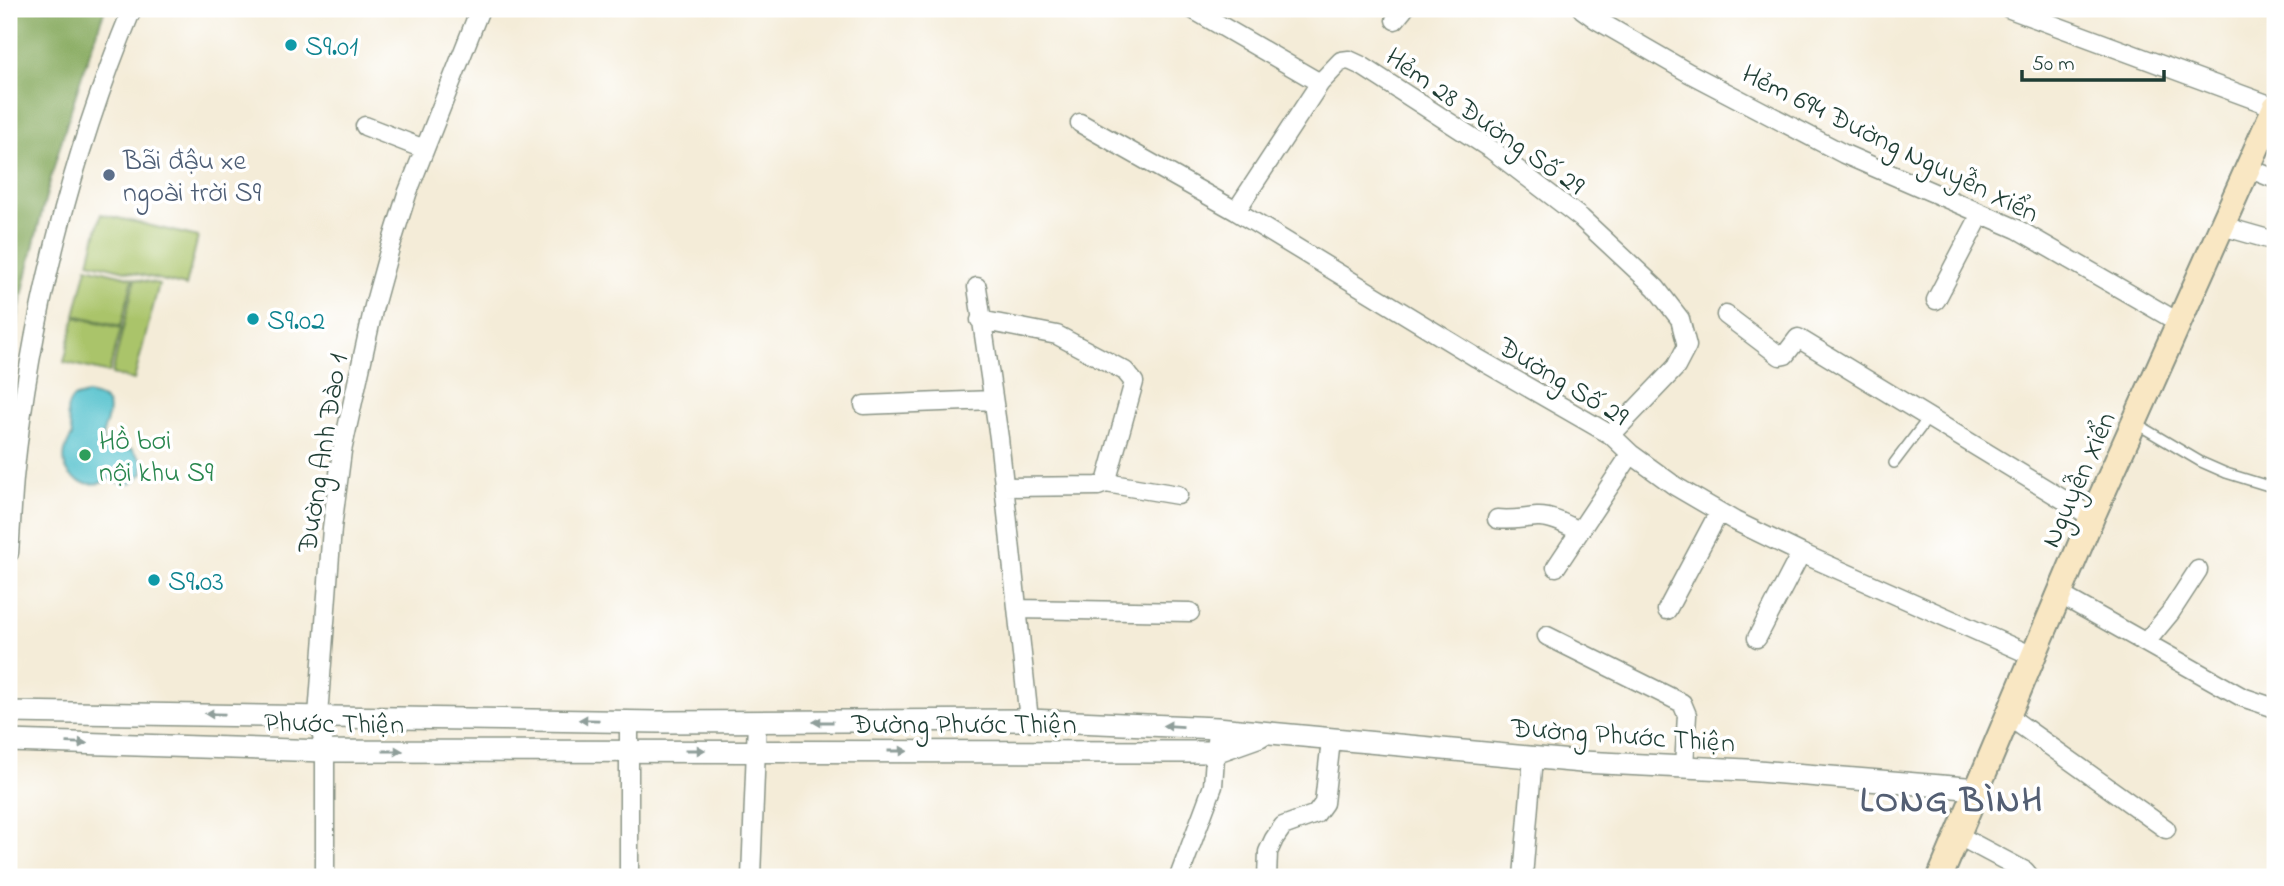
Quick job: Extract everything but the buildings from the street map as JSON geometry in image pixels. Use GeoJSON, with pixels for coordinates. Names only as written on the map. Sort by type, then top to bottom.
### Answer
{"type":"FeatureCollection","features":[{"type":"Feature","properties":{"kind":"main road","name":"Nguyễn Xiển"},"geometry":{"type":"LineString","coordinates":[[1940,877],[2092,517],[2275,107]]}},
{"type":"Feature","properties":{"kind":"street"},"geometry":{"type":"LineString","coordinates":[[9,553],[19,441],[39,320],[89,126],[132,9]]}},
{"type":"Feature","properties":{"kind":"street","name":"Đường Anh Đào 1"},"geometry":{"type":"LineString","coordinates":[[325,877],[325,751],[318,716],[332,528],[342,452],[387,260],[407,194],[478,9]]}},
{"type":"Feature","properties":{"kind":"street"},"geometry":{"type":"LineString","coordinates":[[1192,9],[1320,83]]}},
{"type":"Feature","properties":{"kind":"street","name":"Hẻm 694 Đường Nguyễn Xiển"},"geometry":{"type":"LineString","coordinates":[[1582,9],[1689,73],[1844,154],[2017,229],[2178,322]]}},
{"type":"Feature","properties":{"kind":"street"},"geometry":{"type":"LineString","coordinates":[[2010,9],[2275,107]]}},
{"type":"Feature","properties":{"kind":"street","name":"Hẻm 28 Đường Số 29"},"geometry":{"type":"LineString","coordinates":[[1236,211],[1320,83],[1341,61],[1349,60],[1362,66],[1504,158],[1581,218],[1656,288],[1680,319],[1687,346],[1676,367],[1611,435]]}},
{"type":"Feature","properties":{"kind":"street","name":"Đường Số 29"},"geometry":{"type":"LineString","coordinates":[[1080,123],[1236,211],[1611,435],[1631,454],[1675,486],[1719,512],[1801,553],[2033,656]]}},
{"type":"Feature","properties":{"kind":"street"},"geometry":{"type":"LineString","coordinates":[[365,126],[424,149]]}},
{"type":"Feature","properties":{"kind":"street"},"geometry":{"type":"LineString","coordinates":[[2248,168],[2275,179]]}},
{"type":"Feature","properties":{"kind":"street"},"geometry":{"type":"LineString","coordinates":[[1936,300],[1981,214]]}},
{"type":"Feature","properties":{"kind":"street"},"geometry":{"type":"LineString","coordinates":[[2221,226],[2275,241]]}},
{"type":"Feature","properties":{"kind":"street"},"geometry":{"type":"LineString","coordinates":[[977,287],[1004,487],[1028,720]]}},
{"type":"Feature","properties":{"kind":"street"},"geometry":{"type":"LineString","coordinates":[[1726,315],[1780,356],[1785,355],[1798,338],[2092,517]]}},
{"type":"Feature","properties":{"kind":"street"},"geometry":{"type":"LineString","coordinates":[[980,320],[1057,335],[1132,376],[1133,388],[1106,483]]}},
{"type":"Feature","properties":{"kind":"street"},"geometry":{"type":"LineString","coordinates":[[863,405],[993,400]]}},
{"type":"Feature","properties":{"kind":"street"},"geometry":{"type":"LineString","coordinates":[[1556,567],[1631,454]]}},
{"type":"Feature","properties":{"kind":"street"},"geometry":{"type":"LineString","coordinates":[[1004,487],[1098,486],[1106,483],[1178,495]]}},
{"type":"Feature","properties":{"kind":"street"},"geometry":{"type":"LineString","coordinates":[[1667,610],[1719,512]]}},
{"type":"Feature","properties":{"kind":"street"},"geometry":{"type":"LineString","coordinates":[[1497,519],[1514,521],[1537,517],[1550,519],[1580,531]]}},
{"type":"Feature","properties":{"kind":"street"},"geometry":{"type":"LineString","coordinates":[[1757,638],[1801,553]]}},
{"type":"Feature","properties":{"kind":"street"},"geometry":{"type":"LineString","coordinates":[[2146,642],[2170,613],[2198,570]]}},
{"type":"Feature","properties":{"kind":"street"},"geometry":{"type":"LineString","coordinates":[[2059,593],[2242,697],[2275,708]]}},
{"type":"Feature","properties":{"kind":"street"},"geometry":{"type":"LineString","coordinates":[[1017,609],[1190,612]]}},
{"type":"Feature","properties":{"kind":"street"},"geometry":{"type":"LineString","coordinates":[[1547,636],[1682,703],[1687,715],[1684,767]]}},
{"type":"Feature","properties":{"kind":"street","name":"Phước Thiện"},"geometry":{"type":"LineString","coordinates":[[9,712],[658,722]]}},
{"type":"Feature","properties":{"kind":"street"},"geometry":{"type":"LineString","coordinates":[[2008,716],[2166,829]]}},
{"type":"Feature","properties":{"kind":"street","name":"Đường Phước Thiện"},"geometry":{"type":"LineString","coordinates":[[658,722],[1028,720],[1217,728],[1532,757],[1978,789]]}},
{"type":"Feature","properties":{"kind":"street"},"geometry":{"type":"LineString","coordinates":[[629,721],[629,877]]}},
{"type":"Feature","properties":{"kind":"street"},"geometry":{"type":"LineString","coordinates":[[751,877],[757,722]]}},
{"type":"Feature","properties":{"kind":"street"},"geometry":{"type":"LineString","coordinates":[[1180,877],[1213,786],[1217,728]]}},
{"type":"Feature","properties":{"kind":"street","name":"Đường Phước Thiện"},"geometry":{"type":"LineString","coordinates":[[659,750],[1215,752],[1266,734]]}},
{"type":"Feature","properties":{"kind":"street"},"geometry":{"type":"LineString","coordinates":[[1267,877],[1268,852],[1283,826],[1316,814],[1324,803],[1331,740]]}},
{"type":"Feature","properties":{"kind":"street","name":"Phước Thiện"},"geometry":{"type":"LineString","coordinates":[[9,741],[325,751],[659,750]]}},
{"type":"Feature","properties":{"kind":"street"},"geometry":{"type":"LineString","coordinates":[[1523,877],[1532,757]]}},
{"type":"Feature","properties":{"kind":"street"},"geometry":{"type":"LineString","coordinates":[[1959,836],[2025,871],[2030,877]]}},
{"type":"Feature","properties":{"kind":"lane"},"geometry":{"type":"LineString","coordinates":[[1894,463],[1929,417]]}},
{"type":"Feature","properties":{"kind":"lane"},"geometry":{"type":"LineString","coordinates":[[2135,423],[2226,474],[2275,488]]}},
{"type":"Feature","properties":{"kind":"green space"},"geometry":{"type":"Polygon","coordinates":[[[9,9],[105,9],[75,96],[50,183],[27,272],[9,362],[9,9]]]}},
{"type":"Feature","properties":{"kind":"green space"},"geometry":{"type":"Polygon","coordinates":[[[101,214],[198,237],[186,286],[89,262],[101,214]]]}},
{"type":"Feature","properties":{"kind":"green space"},"geometry":{"type":"Polygon","coordinates":[[[87,267],[133,278],[121,326],[75,315],[87,267]]]}},
{"type":"Feature","properties":{"kind":"green space"},"geometry":{"type":"Polygon","coordinates":[[[135,279],[159,284],[134,380],[112,374],[135,279]]]}},
{"type":"Feature","properties":{"kind":"green space"},"geometry":{"type":"Polygon","coordinates":[[[75,317],[121,328],[109,373],[64,362],[75,317]]]}},
{"type":"Feature","properties":{"kind":"water"},"geometry":{"type":"Polygon","coordinates":[[[87,394],[99,397],[109,408],[103,443],[115,451],[132,449],[143,461],[143,473],[131,484],[111,479],[88,484],[71,476],[66,468],[64,458],[72,436],[68,417],[69,403],[73,398],[87,394]]]}},
{"type":"Feature","properties":{"kind":"place","name":"S9.01"},"geometry":{"type":"Point","coordinates":[291,45]}},
{"type":"Feature","properties":{"kind":"place","name":"Bãi đậu xe ngoài trời S9"},"geometry":{"type":"Point","coordinates":[109,175]}},
{"type":"Feature","properties":{"kind":"place","name":"S9.02"},"geometry":{"type":"Point","coordinates":[253,319]}},
{"type":"Feature","properties":{"kind":"place","name":"Hồ bơi nội khu S9"},"geometry":{"type":"Point","coordinates":[85,455]}},
{"type":"Feature","properties":{"kind":"place","name":"S9.03"},"geometry":{"type":"Point","coordinates":[154,580]}},
{"type":"Feature","properties":{"kind":"district","name":"LONG BÌNH"},"geometry":{"type":"Point","coordinates":[1952,799]}}]}
